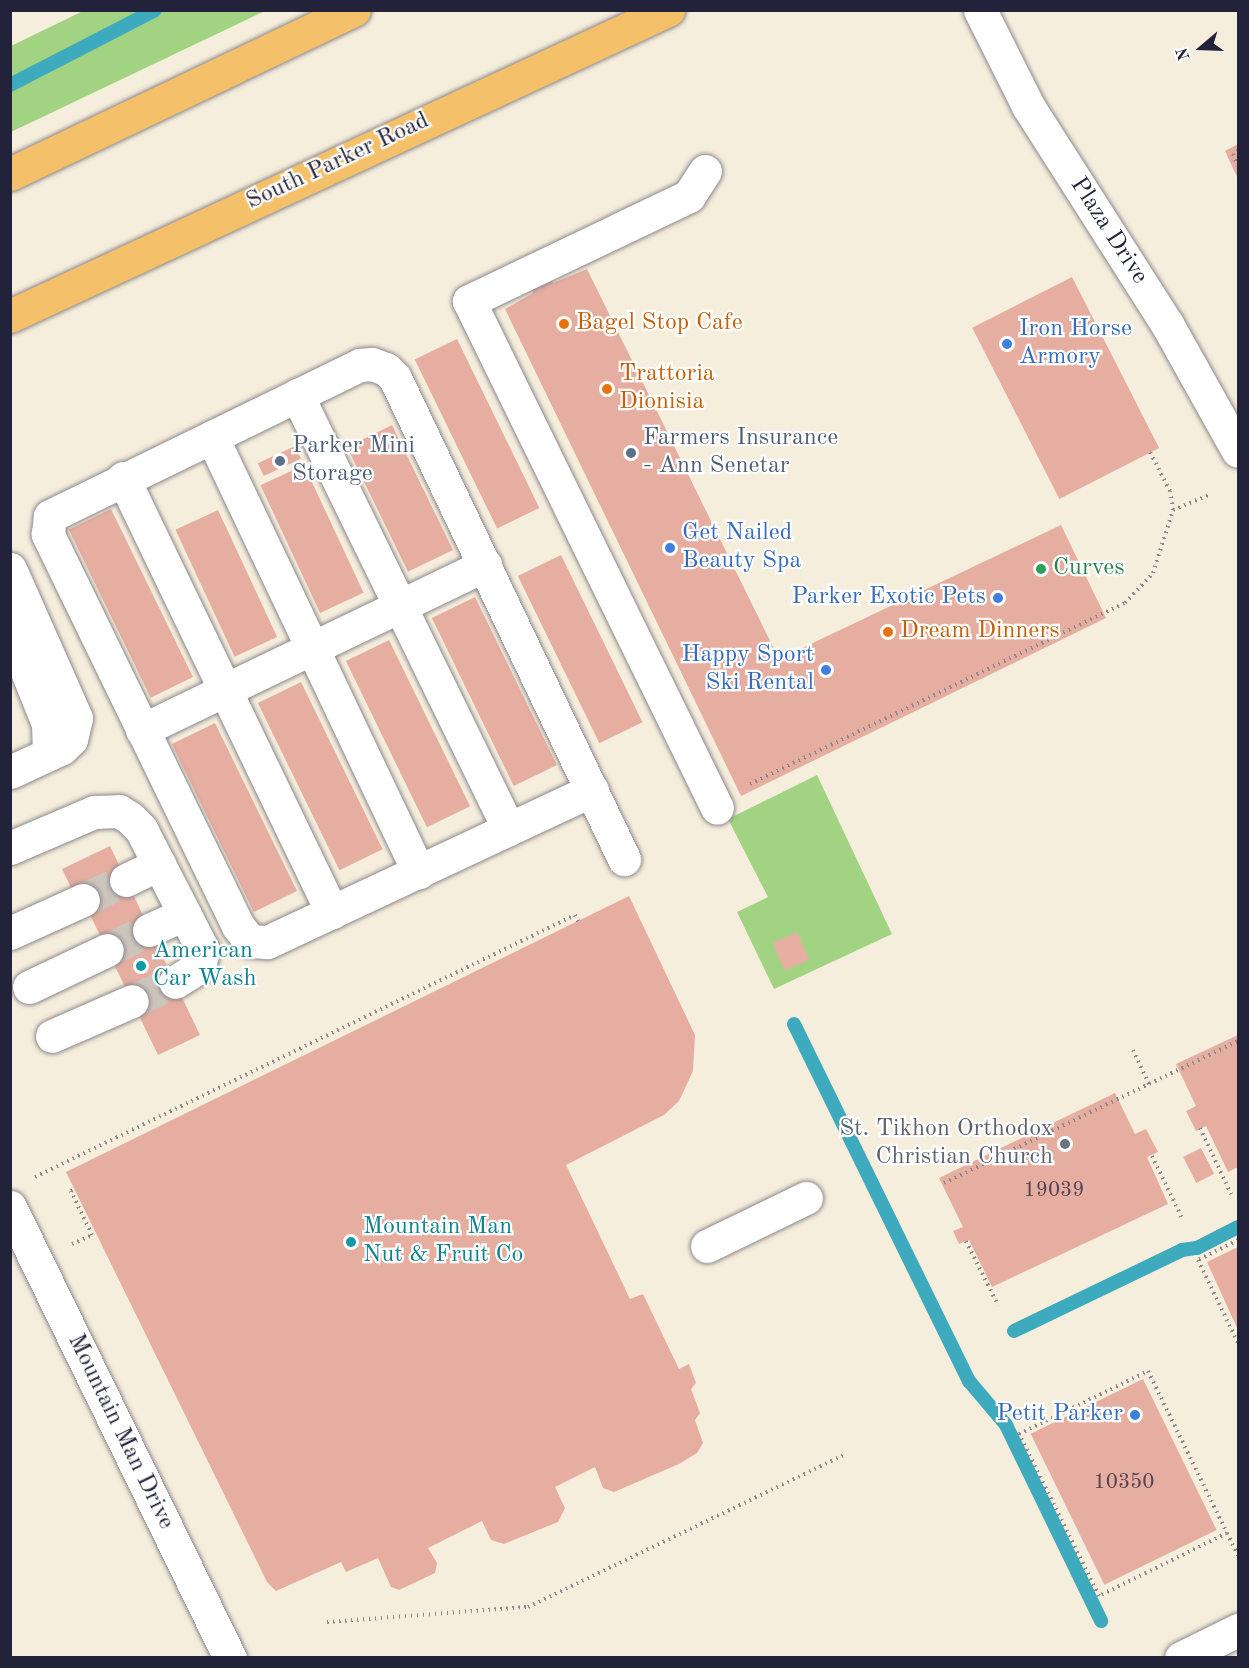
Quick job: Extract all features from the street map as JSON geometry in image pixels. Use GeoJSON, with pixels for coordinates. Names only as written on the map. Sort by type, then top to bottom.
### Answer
{"type":"FeatureCollection","features":[{"type":"Feature","properties":{"kind":"highway"},"geometry":{"type":"LineString","coordinates":[[10,174],[354,10]]}},
{"type":"Feature","properties":{"kind":"highway","name":"South Parker Road"},"geometry":{"type":"LineString","coordinates":[[10,316],[668,10]]}},
{"type":"Feature","properties":{"kind":"street","name":"Plaza Drive"},"geometry":{"type":"LineString","coordinates":[[980,10],[1028,106],[1143,285],[1239,451]]}},
{"type":"Feature","properties":{"kind":"street"},"geometry":{"type":"LineString","coordinates":[[705,171],[689,196],[470,301],[729,798]]}},
{"type":"Feature","properties":{"kind":"street"},"geometry":{"type":"LineString","coordinates":[[592,790],[267,942],[250,940],[238,926],[48,534],[50,516],[57,510],[360,365],[372,364],[386,369],[395,378],[485,565],[592,790],[624,859]]}},
{"type":"Feature","properties":{"kind":"street"},"geometry":{"type":"LineString","coordinates":[[297,395],[509,829]]}},
{"type":"Feature","properties":{"kind":"street"},"geometry":{"type":"LineString","coordinates":[[212,437],[418,872]]}},
{"type":"Feature","properties":{"kind":"street"},"geometry":{"type":"LineString","coordinates":[[123,478],[222,691],[332,912]]}},
{"type":"Feature","properties":{"kind":"street"},"geometry":{"type":"LineString","coordinates":[[142,730],[485,565]]}},
{"type":"Feature","properties":{"kind":"street"},"geometry":{"type":"LineString","coordinates":[[10,772],[49,754],[71,739],[76,718],[13,604]]}},
{"type":"Feature","properties":{"kind":"street"},"geometry":{"type":"LineString","coordinates":[[10,848],[80,816],[119,811],[141,829],[203,950],[203,960],[190,974],[175,981]]}},
{"type":"Feature","properties":{"kind":"street"},"geometry":{"type":"LineString","coordinates":[[126,880],[159,864]]}},
{"type":"Feature","properties":{"kind":"street"},"geometry":{"type":"LineString","coordinates":[[10,933],[83,900]]}},
{"type":"Feature","properties":{"kind":"street"},"geometry":{"type":"LineString","coordinates":[[149,930],[185,914]]}},
{"type":"Feature","properties":{"kind":"street"},"geometry":{"type":"LineString","coordinates":[[29,987],[107,950]]}},
{"type":"Feature","properties":{"kind":"street"},"geometry":{"type":"LineString","coordinates":[[52,1036],[132,1001]]}},
{"type":"Feature","properties":{"kind":"street"},"geometry":{"type":"LineString","coordinates":[[706,1246],[806,1198]]}},
{"type":"Feature","properties":{"kind":"street","name":"Mountain Man Drive"},"geometry":{"type":"LineString","coordinates":[[10,1207],[230,1658]]}},
{"type":"Feature","properties":{"kind":"street"},"geometry":{"type":"LineString","coordinates":[[1181,1658],[1239,1630]]}},
{"type":"Feature","properties":{"kind":"path"},"geometry":{"type":"LineString","coordinates":[[1239,151],[1233,154],[1239,166]]}},
{"type":"Feature","properties":{"kind":"path"},"geometry":{"type":"LineString","coordinates":[[729,798],[1125,603],[1153,573],[1173,510],[1170,491],[1150,452]]}},
{"type":"Feature","properties":{"kind":"path"},"geometry":{"type":"LineString","coordinates":[[1173,510],[1211,494]]}},
{"type":"Feature","properties":{"kind":"path"},"geometry":{"type":"LineString","coordinates":[[32,1178],[575,915],[578,921]]}},
{"type":"Feature","properties":{"kind":"path"},"geometry":{"type":"LineString","coordinates":[[944,1183],[1239,1041]]}},
{"type":"Feature","properties":{"kind":"path"},"geometry":{"type":"LineString","coordinates":[[1133,1050],[1149,1084]]}},
{"type":"Feature","properties":{"kind":"path"},"geometry":{"type":"LineString","coordinates":[[1200,1128],[1231,1194]]}},
{"type":"Feature","properties":{"kind":"path"},"geometry":{"type":"LineString","coordinates":[[1152,1156],[1182,1218]]}},
{"type":"Feature","properties":{"kind":"path"},"geometry":{"type":"LineString","coordinates":[[37,1261],[92,1235],[71,1191],[74,1189]]}},
{"type":"Feature","properties":{"kind":"path"},"geometry":{"type":"LineString","coordinates":[[1239,1240],[1198,1260],[1239,1343]]}},
{"type":"Feature","properties":{"kind":"path"},"geometry":{"type":"LineString","coordinates":[[966,1241],[998,1305]]}},
{"type":"Feature","properties":{"kind":"path"},"geometry":{"type":"LineString","coordinates":[[1227,1533],[1100,1596],[1020,1434],[1148,1371],[1239,1556]]}},
{"type":"Feature","properties":{"kind":"path"},"geometry":{"type":"LineString","coordinates":[[327,1622],[528,1606],[844,1455]]}},
{"type":"Feature","properties":{"kind":"green space"},"geometry":{"type":"Polygon","coordinates":[[[85,10],[265,11],[11,132],[11,46],[85,10]]]}},
{"type":"Feature","properties":{"kind":"green space"},"geometry":{"type":"Polygon","coordinates":[[[817,775],[892,934],[774,989],[737,912],[768,897],[728,819],[817,775]]]}},
{"type":"Feature","properties":{"kind":"building"},"geometry":{"type":"Polygon","coordinates":[[[1238,144],[1238,179],[1225,151],[1238,144]]]}},
{"type":"Feature","properties":{"kind":"building"},"geometry":{"type":"Polygon","coordinates":[[[547,268],[553,283],[587,269],[779,659],[1061,525],[1106,618],[741,796],[505,309],[533,293],[526,278],[547,268]]]}},
{"type":"Feature","properties":{"kind":"building"},"geometry":{"type":"Polygon","coordinates":[[[1072,277],[1159,448],[1059,499],[972,328],[1072,277]]]}},
{"type":"Feature","properties":{"kind":"building"},"geometry":{"type":"Polygon","coordinates":[[[457,339],[539,508],[497,529],[415,360],[457,339]]]}},
{"type":"Feature","properties":{"kind":"building"},"geometry":{"type":"Polygon","coordinates":[[[392,425],[453,550],[408,572],[347,447],[392,425]]]}},
{"type":"Feature","properties":{"kind":"building","name":"Parker Mini Storage"},"geometry":{"type":"Polygon","coordinates":[[[295,446],[301,459],[264,476],[258,463],[295,446]]]}},
{"type":"Feature","properties":{"kind":"building"},"geometry":{"type":"Polygon","coordinates":[[[304,465],[364,593],[320,613],[260,485],[304,465]]]}},
{"type":"Feature","properties":{"kind":"building"},"geometry":{"type":"Polygon","coordinates":[[[111,509],[193,677],[151,698],[69,530],[111,509]]]}},
{"type":"Feature","properties":{"kind":"building"},"geometry":{"type":"Polygon","coordinates":[[[218,510],[277,637],[235,657],[175,530],[218,510]]]}},
{"type":"Feature","properties":{"kind":"building"},"geometry":{"type":"Polygon","coordinates":[[[561,555],[643,722],[599,743],[518,576],[561,555]]]}},
{"type":"Feature","properties":{"kind":"building"},"geometry":{"type":"Polygon","coordinates":[[[475,597],[557,765],[514,786],[432,618],[475,597]]]}},
{"type":"Feature","properties":{"kind":"building"},"geometry":{"type":"Polygon","coordinates":[[[389,640],[470,806],[427,827],[346,661],[389,640]]]}},
{"type":"Feature","properties":{"kind":"building"},"geometry":{"type":"Polygon","coordinates":[[[301,682],[383,849],[339,870],[258,703],[301,682]]]}},
{"type":"Feature","properties":{"kind":"building"},"geometry":{"type":"Polygon","coordinates":[[[215,723],[297,891],[254,912],[172,744],[215,723]]]}},
{"type":"Feature","properties":{"kind":"building","name":"American Car Wash"},"geometry":{"type":"Polygon","coordinates":[[[110,846],[200,1035],[158,1055],[80,894],[75,896],[62,869],[110,846]]]}},
{"type":"Feature","properties":{"kind":"building","name":"Mountain Man Nut & Fruit Co"},"geometry":{"type":"Polygon","coordinates":[[[629,896],[695,1035],[693,1071],[679,1101],[664,1115],[566,1165],[630,1299],[643,1294],[679,1369],[689,1364],[696,1383],[691,1389],[700,1413],[695,1420],[703,1443],[697,1453],[679,1464],[614,1492],[603,1488],[595,1467],[555,1487],[565,1508],[558,1522],[504,1544],[491,1540],[482,1521],[428,1548],[437,1563],[435,1573],[399,1590],[391,1587],[378,1558],[346,1572],[341,1562],[276,1591],[267,1582],[66,1172],[629,896]]]}},
{"type":"Feature","properties":{"kind":"building"},"geometry":{"type":"Polygon","coordinates":[[[797,932],[809,959],[785,970],[772,943],[797,932]]]}},
{"type":"Feature","properties":{"kind":"building"},"geometry":{"type":"Polygon","coordinates":[[[1238,1035],[1238,1167],[1228,1172],[1206,1126],[1196,1131],[1186,1111],[1196,1106],[1176,1064],[1238,1035]]]}},
{"type":"Feature","properties":{"kind":"building"},"geometry":{"type":"Polygon","coordinates":[[[1115,1093],[1135,1134],[1146,1129],[1158,1152],[1147,1157],[1168,1204],[992,1287],[969,1240],[959,1244],[953,1231],[963,1227],[939,1178],[1115,1093]]]}},
{"type":"Feature","properties":{"kind":"building"},"geometry":{"type":"Polygon","coordinates":[[[1201,1148],[1214,1174],[1196,1183],[1183,1157],[1201,1148]]]}},
{"type":"Feature","properties":{"kind":"building"},"geometry":{"type":"Polygon","coordinates":[[[1238,1247],[1238,1330],[1207,1262],[1238,1247]]]}},
{"type":"Feature","properties":{"kind":"building"},"geometry":{"type":"Polygon","coordinates":[[[1143,1379],[1217,1530],[1104,1585],[1031,1434],[1143,1379]]]}},
{"type":"Feature","properties":{"kind":"waterway"},"geometry":{"type":"LineString","coordinates":[[10,85],[155,10]]}},
{"type":"Feature","properties":{"kind":"waterway"},"geometry":{"type":"LineString","coordinates":[[794,1024],[969,1381],[1006,1425],[1101,1621]]}},
{"type":"Feature","properties":{"kind":"waterway"},"geometry":{"type":"LineString","coordinates":[[1014,1331],[1182,1250],[1197,1248],[1238,1227]]}},
{"type":"Feature","properties":{"kind":"tunnel"},"geometry":{"type":"LineString","coordinates":[[83,900],[126,880]]}},
{"type":"Feature","properties":{"kind":"tunnel"},"geometry":{"type":"LineString","coordinates":[[107,950],[149,930]]}},
{"type":"Feature","properties":{"kind":"tunnel"},"geometry":{"type":"LineString","coordinates":[[132,1001],[175,982]]}},
{"type":"Feature","properties":{"kind":"place","name":"Bagel Stop Cafe"},"geometry":{"type":"Point","coordinates":[564,324]}},
{"type":"Feature","properties":{"kind":"place","name":"Iron Horse Armory"},"geometry":{"type":"Point","coordinates":[1007,344]}},
{"type":"Feature","properties":{"kind":"place","name":"Trattoria Dionisia"},"geometry":{"type":"Point","coordinates":[607,389]}},
{"type":"Feature","properties":{"kind":"place","name":"Farmers Insurance - Ann Senetar"},"geometry":{"type":"Point","coordinates":[631,453]}},
{"type":"Feature","properties":{"kind":"place","name":"Parker Mini Storage"},"geometry":{"type":"Point","coordinates":[280,461]}},
{"type":"Feature","properties":{"kind":"place","name":"Get Nailed Beauty Spa"},"geometry":{"type":"Point","coordinates":[670,548]}},
{"type":"Feature","properties":{"kind":"place","name":"Curves"},"geometry":{"type":"Point","coordinates":[1041,569]}},
{"type":"Feature","properties":{"kind":"place","name":"Parker Exotic Pets"},"geometry":{"type":"Point","coordinates":[998,598]}},
{"type":"Feature","properties":{"kind":"place","name":"Dream Dinners"},"geometry":{"type":"Point","coordinates":[888,632]}},
{"type":"Feature","properties":{"kind":"place","name":"Happy Sport Ski Rental"},"geometry":{"type":"Point","coordinates":[826,670]}},
{"type":"Feature","properties":{"kind":"place","name":"American Car Wash"},"geometry":{"type":"Point","coordinates":[141,966]}},
{"type":"Feature","properties":{"kind":"place","name":"St. Tikhon Orthodox Christian Church"},"geometry":{"type":"Point","coordinates":[1065,1144]}},
{"type":"Feature","properties":{"kind":"place","name":"Mountain Man Nut & Fruit Co"},"geometry":{"type":"Point","coordinates":[351,1242]}},
{"type":"Feature","properties":{"kind":"place","name":"Petit Parker"},"geometry":{"type":"Point","coordinates":[1135,1415]}}]}
